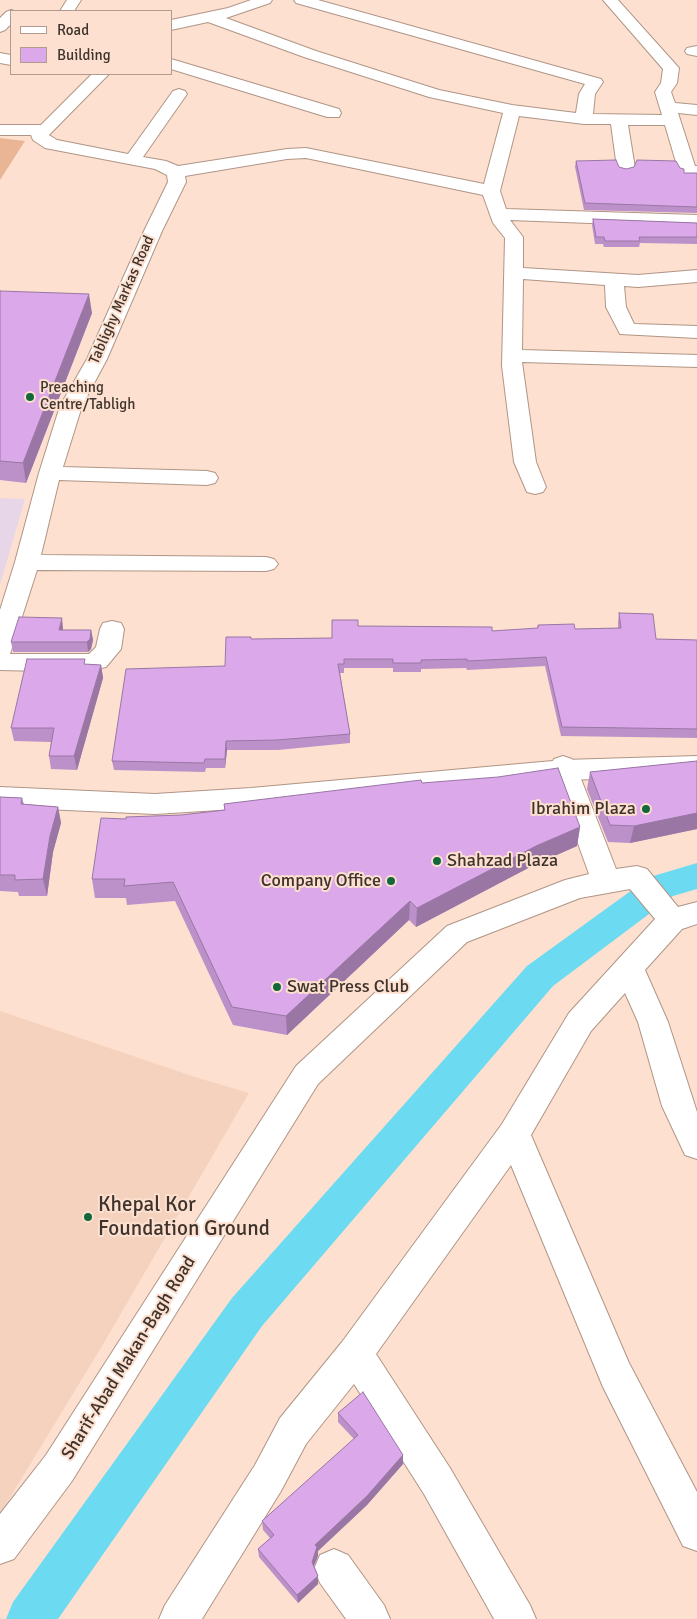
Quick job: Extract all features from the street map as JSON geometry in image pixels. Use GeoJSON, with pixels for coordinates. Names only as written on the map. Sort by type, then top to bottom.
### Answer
{"type":"FeatureCollection","features":[{"type":"Feature","properties":{"kind":"street"},"geometry":{"type":"LineString","coordinates":[[172,25],[212,18],[264,0]]}},
{"type":"Feature","properties":{"kind":"street"},"geometry":{"type":"LineString","coordinates":[[301,0],[595,82],[587,94],[584,119]]}},
{"type":"Feature","properties":{"kind":"street"},"geometry":{"type":"LineString","coordinates":[[610,0],[672,68],[669,83],[663,92],[687,169],[697,172]]}},
{"type":"Feature","properties":{"kind":"street"},"geometry":{"type":"LineString","coordinates":[[0,27],[10,16]]}},
{"type":"Feature","properties":{"kind":"street"},"geometry":{"type":"LineString","coordinates":[[212,18],[310,54],[435,94],[512,110],[584,119],[619,119],[697,110]]}},
{"type":"Feature","properties":{"kind":"street"},"geometry":{"type":"LineString","coordinates":[[172,64],[332,112]]}},
{"type":"Feature","properties":{"kind":"street"},"geometry":{"type":"LineString","coordinates":[[100,75],[39,136],[51,144],[160,165],[176,172],[287,154],[306,153],[424,181],[492,192]]}},
{"type":"Feature","properties":{"kind":"street"},"geometry":{"type":"LineString","coordinates":[[132,160],[179,94]]}},
{"type":"Feature","properties":{"kind":"street"},"geometry":{"type":"LineString","coordinates":[[512,110],[492,192],[502,223],[514,237],[512,356],[525,462],[535,488]]}},
{"type":"Feature","properties":{"kind":"street"},"geometry":{"type":"LineString","coordinates":[[619,119],[626,168]]}},
{"type":"Feature","properties":{"kind":"street"},"geometry":{"type":"LineString","coordinates":[[0,130],[46,130]]}},
{"type":"Feature","properties":{"kind":"street","name":"Tablighy Markas Road"},"geometry":{"type":"LineString","coordinates":[[0,649],[27,562],[50,473],[71,406],[97,359],[153,231],[177,182],[176,172]]}},
{"type":"Feature","properties":{"kind":"street"},"geometry":{"type":"LineString","coordinates":[[500,214],[697,221]]}},
{"type":"Feature","properties":{"kind":"street"},"geometry":{"type":"LineString","coordinates":[[514,273],[638,281],[697,276]]}},
{"type":"Feature","properties":{"kind":"street"},"geometry":{"type":"LineString","coordinates":[[614,279],[616,307],[627,330],[697,332]]}},
{"type":"Feature","properties":{"kind":"street"},"geometry":{"type":"LineString","coordinates":[[512,356],[697,362]]}},
{"type":"Feature","properties":{"kind":"street"},"geometry":{"type":"LineString","coordinates":[[50,473],[207,478]]}},
{"type":"Feature","properties":{"kind":"street"},"geometry":{"type":"LineString","coordinates":[[27,562],[266,564]]}},
{"type":"Feature","properties":{"kind":"street"},"geometry":{"type":"LineString","coordinates":[[0,662],[84,664],[97,661],[108,649],[112,629]]}},
{"type":"Feature","properties":{"kind":"street"},"geometry":{"type":"LineString","coordinates":[[0,790],[154,797],[563,768],[697,764]]}},
{"type":"Feature","properties":{"kind":"street"},"geometry":{"type":"LineString","coordinates":[[0,797],[155,804],[251,798],[563,768]]}},
{"type":"Feature","properties":{"kind":"street"},"geometry":{"type":"LineString","coordinates":[[563,768],[606,881]]}},
{"type":"Feature","properties":{"kind":"street","name":"Sharif-Abad Makan-Bagh Road"},"geometry":{"type":"LineString","coordinates":[[0,1545],[59,1468],[307,1075],[457,934],[575,888],[637,877],[678,916]]}},
{"type":"Feature","properties":{"kind":"street"},"geometry":{"type":"LineString","coordinates":[[179,1619],[268,1478],[293,1431],[355,1354],[514,1134],[580,1022],[628,967],[678,916]]}},
{"type":"Feature","properties":{"kind":"street"},"geometry":{"type":"LineString","coordinates":[[628,967],[653,1022],[678,1106],[697,1145]]}},
{"type":"Feature","properties":{"kind":"street"},"geometry":{"type":"LineString","coordinates":[[514,1134],[616,1375],[697,1532]]}},
{"type":"Feature","properties":{"kind":"street"},"geometry":{"type":"LineString","coordinates":[[355,1354],[437,1481],[516,1619]]}},
{"type":"Feature","properties":{"kind":"street"},"geometry":{"type":"LineString","coordinates":[[334,1569],[370,1619]]}},
{"type":"Feature","properties":{"kind":"shaded area"},"geometry":{"type":"Polygon","coordinates":[[[0,138],[25,141],[0,180],[0,138]]]}},
{"type":"Feature","properties":{"kind":"shaded area"},"geometry":{"type":"Polygon","coordinates":[[[0,498],[25,499],[0,585],[0,498]]]}},
{"type":"Feature","properties":{"kind":"shaded area","name":"Khepal Kor Foundation Ground"},"geometry":{"type":"Polygon","coordinates":[[[0,1011],[195,1077],[249,1093],[105,1341],[0,1514],[0,1011]]]}},
{"type":"Feature","properties":{"kind":"building"},"geometry":{"type":"Polygon","coordinates":[[[616,160],[619,167],[626,169],[634,167],[637,160],[676,161],[680,168],[684,169],[684,173],[697,173],[697,207],[585,203],[576,161],[616,160]]]}},
{"type":"Feature","properties":{"kind":"building"},"geometry":{"type":"Polygon","coordinates":[[[593,219],[697,223],[697,237],[639,237],[640,241],[605,241],[604,237],[596,237],[593,219]]]}},
{"type":"Feature","properties":{"kind":"building","name":"Preaching Centre/Tabligh"},"geometry":{"type":"Polygon","coordinates":[[[0,291],[89,294],[23,463],[0,461],[0,291]]]}},
{"type":"Feature","properties":{"kind":"building"},"geometry":{"type":"Polygon","coordinates":[[[619,613],[653,614],[656,639],[697,640],[697,729],[562,727],[546,657],[467,661],[467,659],[421,660],[421,663],[393,663],[393,659],[344,659],[344,664],[338,664],[350,734],[277,740],[226,741],[225,759],[205,759],[204,763],[112,761],[126,669],[225,666],[226,637],[251,637],[251,639],[332,638],[332,620],[358,620],[358,626],[492,627],[492,631],[538,628],[538,625],[574,624],[575,629],[621,628],[619,613]]]}},
{"type":"Feature","properties":{"kind":"building"},"geometry":{"type":"Polygon","coordinates":[[[19,617],[62,618],[59,630],[91,630],[90,639],[87,642],[11,642],[19,617]]]}},
{"type":"Feature","properties":{"kind":"building"},"geometry":{"type":"Polygon","coordinates":[[[27,659],[85,659],[84,664],[101,665],[74,756],[49,756],[54,728],[11,728],[27,659]]]}},
{"type":"Feature","properties":{"kind":"building","name":"Ibrahim Plaza"},"geometry":{"type":"Polygon","coordinates":[[[697,761],[697,813],[634,826],[610,825],[590,772],[697,761]]]}},
{"type":"Feature","properties":{"kind":"building"},"geometry":{"type":"Polygon","coordinates":[[[558,768],[580,827],[536,846],[417,908],[410,901],[286,1016],[232,1007],[173,882],[124,886],[125,879],[92,879],[101,818],[126,819],[126,817],[181,815],[225,810],[224,804],[421,780],[422,783],[498,777],[558,768]]]}},
{"type":"Feature","properties":{"kind":"building"},"geometry":{"type":"Polygon","coordinates":[[[0,797],[22,798],[21,804],[58,807],[50,836],[43,879],[15,880],[15,875],[0,875],[0,797]]]}},
{"type":"Feature","properties":{"kind":"building"},"geometry":{"type":"Polygon","coordinates":[[[363,1392],[403,1455],[367,1496],[315,1545],[317,1547],[312,1562],[318,1576],[297,1595],[258,1549],[274,1535],[262,1521],[358,1435],[338,1413],[363,1392]]]}},
{"type":"Feature","properties":{"kind":"waterway"},"geometry":{"type":"LineString","coordinates":[[30,1619],[247,1312],[540,976],[662,886],[697,876]]}},
{"type":"Feature","properties":{"kind":"place","name":"Preaching Centre/Tabligh"},"geometry":{"type":"Point","coordinates":[30,397]}},
{"type":"Feature","properties":{"kind":"place","name":"Ibrahim Plaza"},"geometry":{"type":"Point","coordinates":[646,809]}},
{"type":"Feature","properties":{"kind":"place","name":"Shahzad Plaza"},"geometry":{"type":"Point","coordinates":[437,861]}},
{"type":"Feature","properties":{"kind":"place","name":"Company Office"},"geometry":{"type":"Point","coordinates":[391,881]}},
{"type":"Feature","properties":{"kind":"place","name":"Swat Press Club"},"geometry":{"type":"Point","coordinates":[277,987]}},
{"type":"Feature","properties":{"kind":"place","name":"Khepal Kor Foundation Ground"},"geometry":{"type":"Point","coordinates":[88,1217]}}]}
